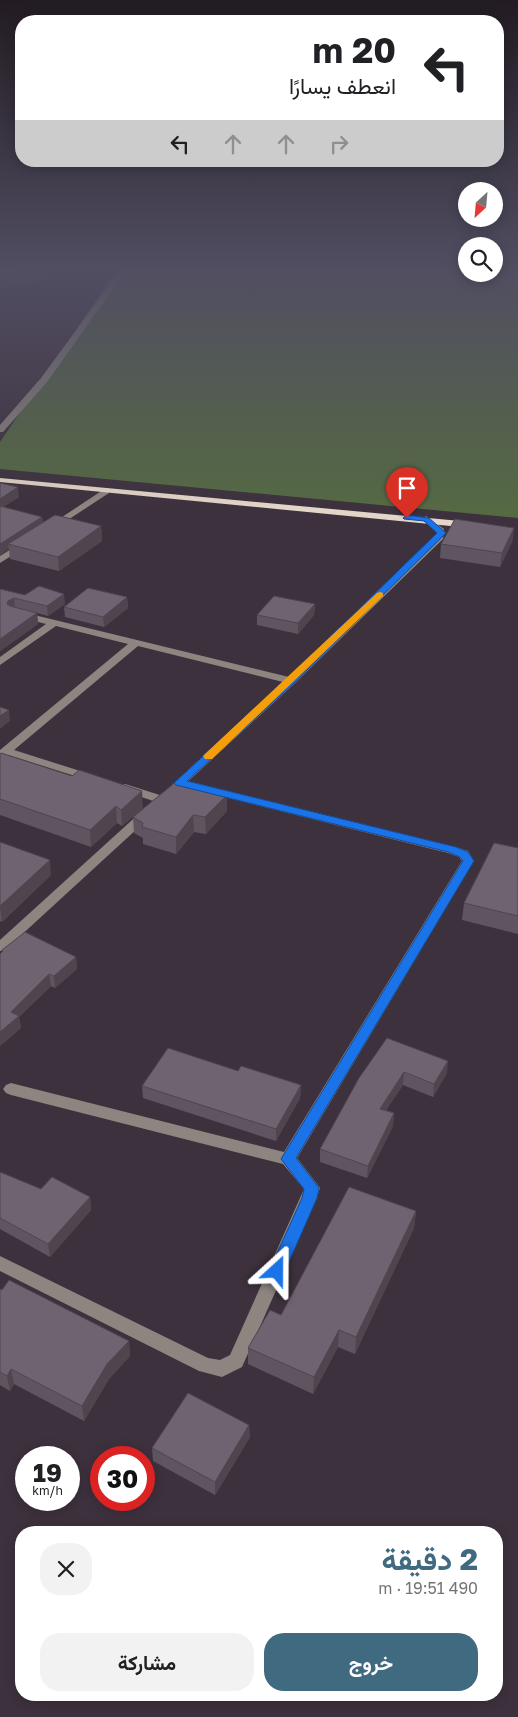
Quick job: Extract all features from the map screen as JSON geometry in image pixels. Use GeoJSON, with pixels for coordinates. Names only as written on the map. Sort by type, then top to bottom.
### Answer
{"type":"FeatureCollection","features":[{"type":"Feature","properties":{"kind":"main road"},"geometry":{"type":"LineString","coordinates":[[0,480],[426,519],[481,526]]}},
{"type":"Feature","properties":{"kind":"street"},"geometry":{"type":"LineString","coordinates":[[0,430],[44,380],[67,348]]}},
{"type":"Feature","properties":{"kind":"street"},"geometry":{"type":"LineString","coordinates":[[0,560],[106,491]]}},
{"type":"Feature","properties":{"kind":"street"},"geometry":{"type":"LineString","coordinates":[[2,943],[162,800],[291,681],[440,537],[441,531],[426,519]]}},
{"type":"Feature","properties":{"kind":"street"},"geometry":{"type":"LineString","coordinates":[[15,613],[291,681]]}},
{"type":"Feature","properties":{"kind":"street"},"geometry":{"type":"LineString","coordinates":[[0,662],[54,623]]}},
{"type":"Feature","properties":{"kind":"street"},"geometry":{"type":"LineString","coordinates":[[3,753],[136,643]]}},
{"type":"Feature","properties":{"kind":"street"},"geometry":{"type":"LineString","coordinates":[[3,753],[162,800]]}},
{"type":"Feature","properties":{"kind":"street"},"geometry":{"type":"LineString","coordinates":[[180,783],[452,850],[464,854],[468,861],[288,1159]]}},
{"type":"Feature","properties":{"kind":"street"},"geometry":{"type":"LineString","coordinates":[[0,1263],[205,1365],[222,1369],[236,1361],[312,1188],[288,1159],[11,1090]]}},
{"type":"Feature","properties":{"kind":"green space"},"geometry":{"type":"Polygon","coordinates":[[[64,348],[518,348],[518,518],[0,469],[0,442],[64,348]]]}},
{"type":"Feature","properties":{"kind":"building"},"geometry":{"type":"Polygon","coordinates":[[[0,483],[18,487],[0,499],[0,483]]]}},
{"type":"Feature","properties":{"kind":"building"},"geometry":{"type":"Polygon","coordinates":[[[0,506],[42,517],[0,544],[0,506]]]}},
{"type":"Feature","properties":{"kind":"building"},"geometry":{"type":"Polygon","coordinates":[[[55,515],[101,526],[58,557],[8,544],[55,515]]]}},
{"type":"Feature","properties":{"kind":"building"},"geometry":{"type":"Polygon","coordinates":[[[455,519],[514,528],[502,553],[441,544],[455,519]]]}},
{"type":"Feature","properties":{"kind":"building"},"geometry":{"type":"Polygon","coordinates":[[[39,586],[64,594],[47,606],[14,598],[8,601],[7,604],[10,606],[37,613],[0,639],[0,589],[25,595],[39,586]]]}},
{"type":"Feature","properties":{"kind":"building"},"geometry":{"type":"Polygon","coordinates":[[[88,588],[127,597],[103,617],[64,607],[88,588]]]}},
{"type":"Feature","properties":{"kind":"building"},"geometry":{"type":"Polygon","coordinates":[[[274,596],[315,604],[298,623],[257,615],[274,596]]]}},
{"type":"Feature","properties":{"kind":"building"},"geometry":{"type":"Polygon","coordinates":[[[0,707],[9,710],[0,716],[0,707]]]}},
{"type":"Feature","properties":{"kind":"building"},"geometry":{"type":"Polygon","coordinates":[[[1,753],[72,776],[79,770],[142,791],[121,810],[116,806],[90,830],[0,799],[1,753]]]}},
{"type":"Feature","properties":{"kind":"building"},"geometry":{"type":"Polygon","coordinates":[[[177,781],[227,795],[205,817],[193,815],[176,837],[142,827],[143,823],[133,817],[177,781]]]}},
{"type":"Feature","properties":{"kind":"building"},"geometry":{"type":"Polygon","coordinates":[[[0,842],[50,860],[0,906],[0,842]]]}},
{"type":"Feature","properties":{"kind":"building"},"geometry":{"type":"Polygon","coordinates":[[[494,843],[518,848],[518,916],[464,903],[494,843]]]}},
{"type":"Feature","properties":{"kind":"building"},"geometry":{"type":"Polygon","coordinates":[[[25,932],[76,957],[54,976],[49,974],[11,1012],[19,1016],[0,1032],[0,954],[2,950],[25,932]]]}},
{"type":"Feature","properties":{"kind":"building"},"geometry":{"type":"Polygon","coordinates":[[[387,1038],[448,1061],[434,1084],[404,1072],[380,1109],[394,1113],[368,1166],[320,1149],[359,1078],[387,1038]]]}},
{"type":"Feature","properties":{"kind":"building"},"geometry":{"type":"Polygon","coordinates":[[[168,1048],[238,1071],[241,1066],[301,1085],[276,1129],[142,1086],[168,1048]]]}},
{"type":"Feature","properties":{"kind":"building"},"geometry":{"type":"Polygon","coordinates":[[[0,1172],[41,1189],[52,1177],[90,1197],[48,1244],[0,1218],[0,1172]]]}},
{"type":"Feature","properties":{"kind":"building"},"geometry":{"type":"Polygon","coordinates":[[[349,1187],[416,1211],[356,1337],[339,1330],[314,1377],[248,1348],[270,1310],[281,1315],[349,1187]]]}},
{"type":"Feature","properties":{"kind":"building"},"geometry":{"type":"Polygon","coordinates":[[[9,1280],[129,1341],[107,1364],[82,1406],[11,1369],[7,1376],[0,1372],[0,1289],[2,1290],[9,1280]]]}},
{"type":"Feature","properties":{"kind":"building"},"geometry":{"type":"Polygon","coordinates":[[[188,1393],[249,1425],[215,1482],[155,1450],[155,1446],[153,1446],[188,1393]]]}},
{"type":"Feature","properties":{"kind":"slow traffic"},"geometry":{"type":"LineString","coordinates":[[208,756],[291,681],[380,595]]}},
{"type":"Feature","properties":{"kind":"route"},"geometry":{"type":"LineString","coordinates":[[277,1271],[312,1188],[288,1159],[468,861],[464,854],[452,850],[180,783],[291,681],[440,537],[441,531],[426,519],[407,518]]}}]}
